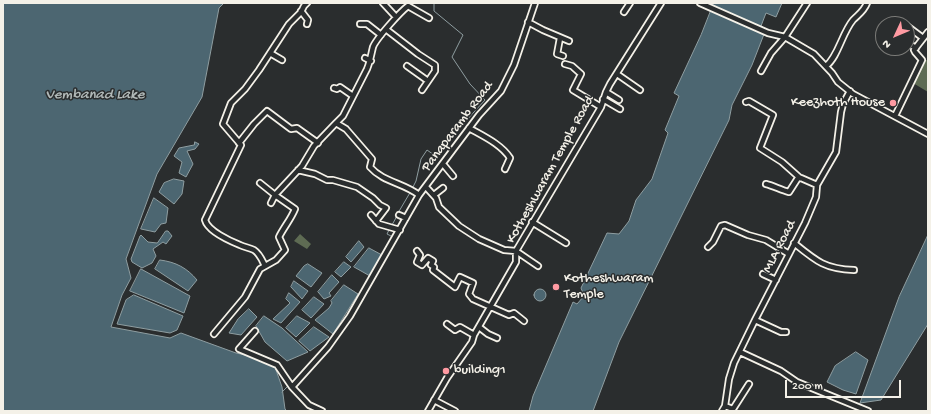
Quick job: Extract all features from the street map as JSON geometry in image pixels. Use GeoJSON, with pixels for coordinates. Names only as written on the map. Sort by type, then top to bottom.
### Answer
{"type":"FeatureCollection","features":[{"type":"Feature","properties":{"kind":"street"},"geometry":{"type":"LineString","coordinates":[[265,266],[261,257],[254,250],[216,233],[206,224],[205,220],[241,145],[223,124],[231,103],[245,89],[289,24],[301,12],[307,3]]}},
{"type":"Feature","properties":{"kind":"street"},"geometry":{"type":"LineString","coordinates":[[383,3],[396,17]]}},
{"type":"Feature","properties":{"kind":"street","name":"Panaparamb Road"},"geometry":{"type":"LineString","coordinates":[[292,387],[328,347],[350,316],[420,195],[479,115],[501,91],[514,64],[535,3]]}},
{"type":"Feature","properties":{"kind":"street"},"geometry":{"type":"LineString","coordinates":[[624,12],[630,3]]}},
{"type":"Feature","properties":{"kind":"street","name":"Kotheshwaram Temple Road"},"geometry":{"type":"LineString","coordinates":[[428,411],[472,342],[516,262],[516,251],[532,222],[601,107],[606,92],[661,3]]}},
{"type":"Feature","properties":{"kind":"street"},"geometry":{"type":"LineString","coordinates":[[700,3],[768,33],[785,37],[814,54],[826,66],[838,82],[850,91],[928,134]]}},
{"type":"Feature","properties":{"kind":"street"},"geometry":{"type":"LineString","coordinates":[[761,71],[771,53],[785,37],[807,3]]}},
{"type":"Feature","properties":{"kind":"street"},"geometry":{"type":"LineString","coordinates":[[826,66],[834,58],[842,38],[853,21],[864,10],[867,3]]}},
{"type":"Feature","properties":{"kind":"street"},"geometry":{"type":"LineString","coordinates":[[271,203],[275,195],[298,170],[314,146],[343,116],[371,61],[373,47],[396,17],[408,6],[429,18]]}},
{"type":"Feature","properties":{"kind":"street"},"geometry":{"type":"LineString","coordinates":[[301,12],[308,20],[307,24]]}},
{"type":"Feature","properties":{"kind":"street"},"geometry":{"type":"LineString","coordinates":[[528,22],[569,41]]}},
{"type":"Feature","properties":{"kind":"street"},"geometry":{"type":"LineString","coordinates":[[360,24],[366,24],[381,35]]}},
{"type":"Feature","properties":{"kind":"street"},"geometry":{"type":"LineString","coordinates":[[387,30],[435,65],[435,71],[422,90]]}},
{"type":"Feature","properties":{"kind":"street"},"geometry":{"type":"LineString","coordinates":[[915,32],[923,38]]}},
{"type":"Feature","properties":{"kind":"street"},"geometry":{"type":"LineString","coordinates":[[895,116],[922,60],[914,50],[928,32]]}},
{"type":"Feature","properties":{"kind":"street"},"geometry":{"type":"LineString","coordinates":[[560,38],[557,54],[563,56]]}},
{"type":"Feature","properties":{"kind":"street"},"geometry":{"type":"LineString","coordinates":[[270,53],[282,60]]}},
{"type":"Feature","properties":{"kind":"street"},"geometry":{"type":"LineString","coordinates":[[365,58],[371,61]]}},
{"type":"Feature","properties":{"kind":"street"},"geometry":{"type":"LineString","coordinates":[[565,64],[572,66],[580,74],[573,90],[601,107]]}},
{"type":"Feature","properties":{"kind":"street"},"geometry":{"type":"LineString","coordinates":[[407,66],[428,81]]}},
{"type":"Feature","properties":{"kind":"street"},"geometry":{"type":"LineString","coordinates":[[617,74],[640,90]]}},
{"type":"Feature","properties":{"kind":"street"},"geometry":{"type":"LineString","coordinates":[[334,88],[340,87],[353,96]]}},
{"type":"Feature","properties":{"kind":"street","name":"MLA Road"},"geometry":{"type":"LineString","coordinates":[[722,411],[725,406],[729,379],[734,363],[805,223],[816,197],[818,185],[836,152],[841,112],[843,104],[850,91]]}},
{"type":"Feature","properties":{"kind":"street"},"geometry":{"type":"LineString","coordinates":[[606,92],[619,100]]}},
{"type":"Feature","properties":{"kind":"street"},"geometry":{"type":"LineString","coordinates":[[603,99],[620,109]]}},
{"type":"Feature","properties":{"kind":"street"},"geometry":{"type":"LineString","coordinates":[[746,102],[749,101],[773,115],[760,148],[786,165],[800,178],[818,185]]}},
{"type":"Feature","properties":{"kind":"street"},"geometry":{"type":"LineString","coordinates":[[239,143],[254,124],[267,111],[291,129],[297,128],[318,142]]}},
{"type":"Feature","properties":{"kind":"street"},"geometry":{"type":"LineString","coordinates":[[336,123],[346,129],[372,159],[370,167],[374,172],[412,189],[420,195]]}},
{"type":"Feature","properties":{"kind":"street"},"geometry":{"type":"LineString","coordinates":[[469,128],[506,152],[510,158],[504,169]]}},
{"type":"Feature","properties":{"kind":"street"},"geometry":{"type":"LineString","coordinates":[[443,164],[453,176]]}},
{"type":"Feature","properties":{"kind":"street"},"geometry":{"type":"LineString","coordinates":[[298,170],[315,174],[327,180],[333,180],[357,187],[386,208],[376,221]]}},
{"type":"Feature","properties":{"kind":"street"},"geometry":{"type":"LineString","coordinates":[[766,184],[775,186],[782,191],[789,192],[798,178],[800,178]]}},
{"type":"Feature","properties":{"kind":"street"},"geometry":{"type":"LineString","coordinates":[[260,183],[300,212]]}},
{"type":"Feature","properties":{"kind":"street"},"geometry":{"type":"LineString","coordinates":[[426,187],[434,195],[439,207],[459,226],[479,240],[504,250],[516,251],[538,266]]}},
{"type":"Feature","properties":{"kind":"street"},"geometry":{"type":"LineString","coordinates":[[434,195],[443,188]]}},
{"type":"Feature","properties":{"kind":"street"},"geometry":{"type":"LineString","coordinates":[[214,334],[245,297],[260,269],[276,260],[285,250],[279,236],[295,209]]}},
{"type":"Feature","properties":{"kind":"street"},"geometry":{"type":"LineString","coordinates":[[371,215],[379,224],[400,230]]}},
{"type":"Feature","properties":{"kind":"street"},"geometry":{"type":"LineString","coordinates":[[399,215],[406,218]]}},
{"type":"Feature","properties":{"kind":"street"},"geometry":{"type":"LineString","coordinates":[[532,222],[566,243]]}},
{"type":"Feature","properties":{"kind":"street"},"geometry":{"type":"LineString","coordinates":[[708,247],[713,242],[721,226],[725,225],[748,235],[766,240],[789,254]]}},
{"type":"Feature","properties":{"kind":"street"},"geometry":{"type":"LineString","coordinates":[[794,244],[819,263],[839,270],[854,270]]}},
{"type":"Feature","properties":{"kind":"street"},"geometry":{"type":"LineString","coordinates":[[417,251],[420,255],[417,262],[422,265],[428,258],[433,261],[430,264],[434,267],[433,270],[455,287],[460,277],[472,283],[469,294],[470,297],[509,315],[514,313],[524,321]]}},
{"type":"Feature","properties":{"kind":"street"},"geometry":{"type":"LineString","coordinates":[[763,274],[776,280]]}},
{"type":"Feature","properties":{"kind":"street"},"geometry":{"type":"LineString","coordinates":[[755,320],[781,332],[786,332]]}},
{"type":"Feature","properties":{"kind":"street"},"geometry":{"type":"LineString","coordinates":[[448,324],[455,330],[460,327],[474,336]]}},
{"type":"Feature","properties":{"kind":"street"},"geometry":{"type":"LineString","coordinates":[[479,327],[488,334],[497,338]]}},
{"type":"Feature","properties":{"kind":"street"},"geometry":{"type":"LineString","coordinates":[[256,331],[239,349],[276,365],[292,387],[309,405],[322,411]]}},
{"type":"Feature","properties":{"kind":"street"},"geometry":{"type":"LineString","coordinates":[[740,352],[775,368],[797,382],[868,411]]}},
{"type":"Feature","properties":{"kind":"street"},"geometry":{"type":"LineString","coordinates":[[725,406],[733,409],[748,384]]}},
{"type":"Feature","properties":{"kind":"street"},"geometry":{"type":"LineString","coordinates":[[434,400],[455,411]]}},
{"type":"Feature","properties":{"kind":"green space"},"geometry":{"type":"Polygon","coordinates":[[[926,60],[928,60],[928,92],[913,83],[926,60]]]}},
{"type":"Feature","properties":{"kind":"green space"},"geometry":{"type":"Polygon","coordinates":[[[300,234],[311,244],[307,249],[294,241],[300,234]]]}},
{"type":"Feature","properties":{"kind":"water","name":"Vembanad Lake"},"geometry":{"type":"Polygon","coordinates":[[[3,3],[224,3],[219,8],[202,97],[157,174],[126,259],[131,278],[122,295],[111,327],[170,338],[181,333],[236,353],[255,357],[275,367],[282,387],[285,409],[287,411],[3,411],[3,3]]]}},
{"type":"Feature","properties":{"kind":"water"},"geometry":{"type":"Polygon","coordinates":[[[714,3],[782,3],[776,17],[766,13],[761,26],[766,29],[752,65],[732,105],[729,120],[619,342],[593,411],[529,411],[533,396],[573,302],[577,304],[584,296],[581,288],[607,233],[619,234],[629,221],[636,200],[652,179],[668,133],[665,130],[679,96],[674,93],[714,3]]]}},
{"type":"Feature","properties":{"kind":"water"},"geometry":{"type":"Polygon","coordinates":[[[195,142],[199,144],[195,149],[187,151],[193,164],[186,177],[179,173],[182,162],[174,156],[179,148],[194,145],[195,142]]]}},
{"type":"Feature","properties":{"kind":"water"},"geometry":{"type":"Polygon","coordinates":[[[174,179],[184,181],[182,194],[174,204],[159,192],[164,183],[174,179]]]}},
{"type":"Feature","properties":{"kind":"water"},"geometry":{"type":"Polygon","coordinates":[[[154,198],[168,208],[166,223],[161,224],[155,232],[141,229],[154,198]]]}},
{"type":"Feature","properties":{"kind":"water"},"geometry":{"type":"Polygon","coordinates":[[[166,231],[168,231],[172,236],[166,244],[163,242],[153,249],[156,256],[152,263],[142,268],[132,262],[131,259],[141,235],[148,242],[157,243],[166,231]]]}},
{"type":"Feature","properties":{"kind":"water"},"geometry":{"type":"Polygon","coordinates":[[[928,235],[928,324],[881,400],[860,403],[899,297],[928,235]]]}},
{"type":"Feature","properties":{"kind":"water"},"geometry":{"type":"Polygon","coordinates":[[[359,241],[364,247],[351,262],[346,257],[359,241]]]}},
{"type":"Feature","properties":{"kind":"water"},"geometry":{"type":"Polygon","coordinates":[[[369,248],[382,255],[370,276],[354,267],[369,248]]]}},
{"type":"Feature","properties":{"kind":"water"},"geometry":{"type":"Polygon","coordinates":[[[160,260],[181,266],[197,280],[188,291],[155,269],[160,260]]]}},
{"type":"Feature","properties":{"kind":"water"},"geometry":{"type":"Polygon","coordinates":[[[344,262],[351,267],[341,277],[335,272],[344,262]]]}},
{"type":"Feature","properties":{"kind":"water"},"geometry":{"type":"Polygon","coordinates":[[[308,264],[322,273],[311,287],[296,276],[304,266],[308,264]]]}},
{"type":"Feature","properties":{"kind":"water"},"geometry":{"type":"Polygon","coordinates":[[[141,269],[190,296],[184,313],[130,291],[141,269]]]}},
{"type":"Feature","properties":{"kind":"water"},"geometry":{"type":"Polygon","coordinates":[[[332,275],[339,282],[329,293],[331,296],[324,299],[318,292],[332,275]]]}},
{"type":"Feature","properties":{"kind":"water"},"geometry":{"type":"Polygon","coordinates":[[[294,281],[308,291],[302,299],[291,287],[294,281]]]}},
{"type":"Feature","properties":{"kind":"water"},"geometry":{"type":"Polygon","coordinates":[[[344,285],[358,294],[333,334],[315,320],[329,308],[332,303],[331,301],[344,285]]]}},
{"type":"Feature","properties":{"kind":"water"},"geometry":{"type":"Polygon","coordinates":[[[540,289],[544,291],[546,295],[544,299],[540,301],[536,299],[534,295],[536,291],[540,289]]]}},
{"type":"Feature","properties":{"kind":"water"},"geometry":{"type":"Polygon","coordinates":[[[289,293],[300,302],[281,323],[273,319],[290,303],[286,299],[289,293]]]}},
{"type":"Feature","properties":{"kind":"water"},"geometry":{"type":"Polygon","coordinates":[[[134,295],[183,316],[177,330],[170,333],[117,324],[126,300],[134,295]]]}},
{"type":"Feature","properties":{"kind":"water"},"geometry":{"type":"Polygon","coordinates":[[[314,297],[324,304],[311,318],[302,310],[314,297]]]}},
{"type":"Feature","properties":{"kind":"water"},"geometry":{"type":"Polygon","coordinates":[[[249,309],[257,317],[241,335],[229,333],[238,319],[249,309]]]}},
{"type":"Feature","properties":{"kind":"water"},"geometry":{"type":"Polygon","coordinates":[[[264,316],[282,328],[308,352],[287,361],[265,342],[256,326],[264,316]]]}},
{"type":"Feature","properties":{"kind":"water"},"geometry":{"type":"Polygon","coordinates":[[[297,316],[310,323],[296,337],[286,328],[297,316]]]}},
{"type":"Feature","properties":{"kind":"water"},"geometry":{"type":"Polygon","coordinates":[[[314,327],[329,337],[310,351],[299,341],[314,327]]]}},
{"type":"Feature","properties":{"kind":"water"},"geometry":{"type":"Polygon","coordinates":[[[856,352],[868,360],[856,394],[843,390],[827,382],[835,366],[856,352]]]}},
{"type":"Feature","properties":{"kind":"waterway"},"geometry":{"type":"LineString","coordinates":[[412,189],[416,181],[421,159],[427,150],[437,157],[485,100],[470,84],[452,57],[463,35],[434,11],[434,3]]}},
{"type":"Feature","properties":{"kind":"waterway"},"geometry":{"type":"LineString","coordinates":[[398,213],[411,191]]}},
{"type":"Feature","properties":{"kind":"waterway"},"geometry":{"type":"LineString","coordinates":[[392,225],[397,216]]}},
{"type":"Feature","properties":{"kind":"waterway"},"geometry":{"type":"LineString","coordinates":[[390,228],[387,234],[393,237]]}},
{"type":"Feature","properties":{"kind":"waterway"},"geometry":{"type":"LineString","coordinates":[[344,321],[355,303]]}},
{"type":"Feature","properties":{"kind":"waterway"},"geometry":{"type":"LineString","coordinates":[[317,355],[328,343]]}},
{"type":"Feature","properties":{"kind":"waterway"},"geometry":{"type":"LineString","coordinates":[[291,383],[299,376]]}},
{"type":"Feature","properties":{"kind":"waterway"},"geometry":{"type":"LineString","coordinates":[[282,392],[289,385]]}},
{"type":"Feature","properties":{"kind":"place","name":"Keezhoth House"},"geometry":{"type":"Point","coordinates":[893,103]}},
{"type":"Feature","properties":{"kind":"place","name":"Kotheshwaram Temple"},"geometry":{"type":"Point","coordinates":[556,287]}},
{"type":"Feature","properties":{"kind":"place","name":"building1"},"geometry":{"type":"Point","coordinates":[446,371]}}]}
